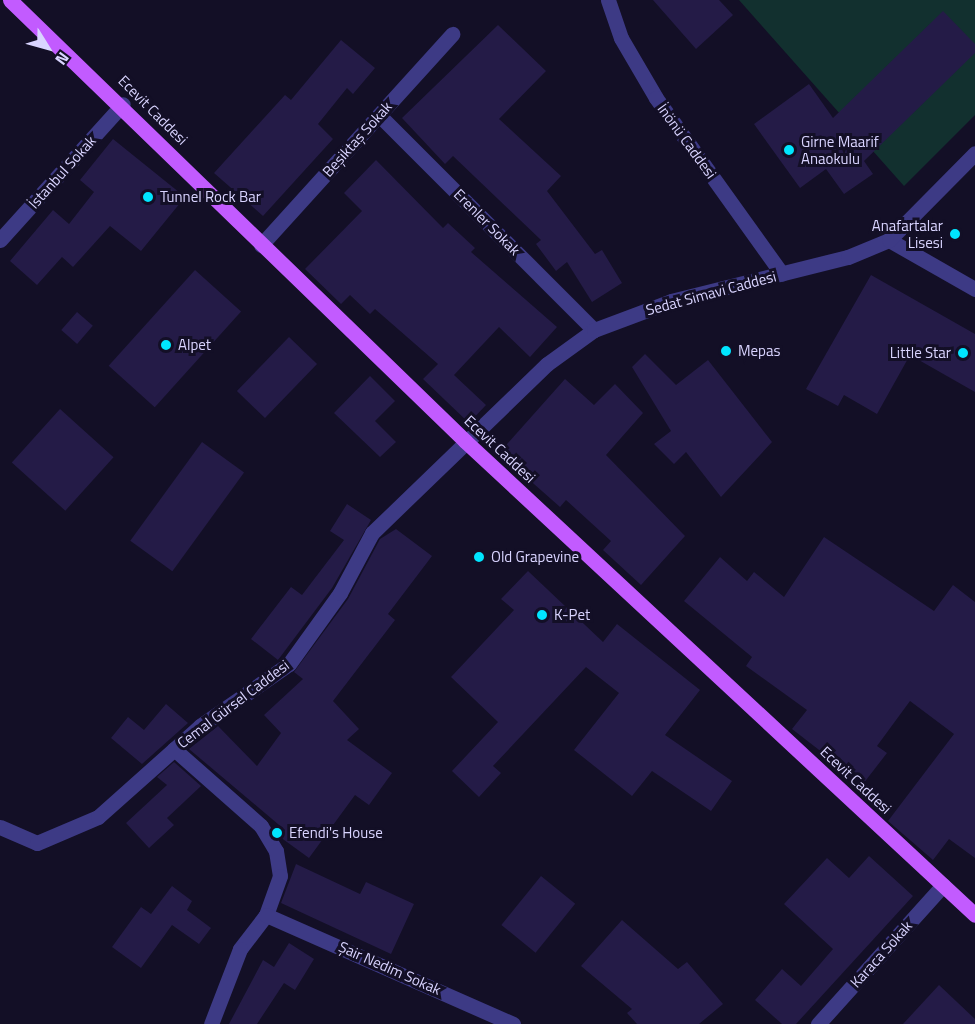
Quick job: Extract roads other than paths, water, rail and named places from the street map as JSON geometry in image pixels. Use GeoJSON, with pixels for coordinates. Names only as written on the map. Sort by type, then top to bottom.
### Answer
{"type":"FeatureCollection","features":[{"type":"Feature","properties":{"kind":"main road","name":"Ecevit Caddesi"},"geometry":{"type":"LineString","coordinates":[[10,0],[123,104],[261,244],[465,441],[975,915]]}},
{"type":"Feature","properties":{"kind":"street","name":"İnönü Caddesi"},"geometry":{"type":"LineString","coordinates":[[608,0],[621,38],[656,98],[782,274]]}},
{"type":"Feature","properties":{"kind":"street","name":"Beşiktaş Sokak"},"geometry":{"type":"LineString","coordinates":[[261,244],[452,34]]}},
{"type":"Feature","properties":{"kind":"street","name":"İstanbul Sokak"},"geometry":{"type":"LineString","coordinates":[[0,240],[123,104]]}},
{"type":"Feature","properties":{"kind":"street","name":"Erenler Sokak"},"geometry":{"type":"LineString","coordinates":[[379,114],[594,330]]}},
{"type":"Feature","properties":{"kind":"street"},"geometry":{"type":"LineString","coordinates":[[975,153],[889,240],[975,289]]}},
{"type":"Feature","properties":{"kind":"street","name":"Sedat Simavi Caddesi"},"geometry":{"type":"LineString","coordinates":[[465,441],[547,364],[594,330],[670,301],[782,274],[889,240]]}},
{"type":"Feature","properties":{"kind":"street","name":"Cemal Gürsel Caddesi"},"geometry":{"type":"LineString","coordinates":[[0,827],[37,843],[98,817],[174,749],[289,664],[340,593],[372,533],[465,441]]}},
{"type":"Feature","properties":{"kind":"street"},"geometry":{"type":"LineString","coordinates":[[174,749],[261,826],[276,851],[280,876],[266,915],[240,950],[211,1024]]}},
{"type":"Feature","properties":{"kind":"street","name":"Karaca Sokak"},"geometry":{"type":"LineString","coordinates":[[818,1024],[943,885]]}},
{"type":"Feature","properties":{"kind":"street","name":"Şair Nedim Sokak"},"geometry":{"type":"LineString","coordinates":[[266,915],[513,1024]]}},
{"type":"Feature","properties":{"kind":"place","name":"Girne Maarif Anaokulu"},"geometry":{"type":"Point","coordinates":[789,150]}},
{"type":"Feature","properties":{"kind":"place","name":"Tunnel Rock Bar"},"geometry":{"type":"Point","coordinates":[148,197]}},
{"type":"Feature","properties":{"kind":"place","name":"Anafartalar Lisesi"},"geometry":{"type":"Point","coordinates":[955,234]}},
{"type":"Feature","properties":{"kind":"place","name":"Alpet"},"geometry":{"type":"Point","coordinates":[166,345]}},
{"type":"Feature","properties":{"kind":"place","name":"Mepas"},"geometry":{"type":"Point","coordinates":[726,351]}},
{"type":"Feature","properties":{"kind":"place","name":"Little Star"},"geometry":{"type":"Point","coordinates":[963,353]}},
{"type":"Feature","properties":{"kind":"place","name":"Old Grapevine"},"geometry":{"type":"Point","coordinates":[479,557]}},
{"type":"Feature","properties":{"kind":"place","name":"K-Pet"},"geometry":{"type":"Point","coordinates":[542,615]}},
{"type":"Feature","properties":{"kind":"place","name":"Efendi's House"},"geometry":{"type":"Point","coordinates":[277,833]}}]}
